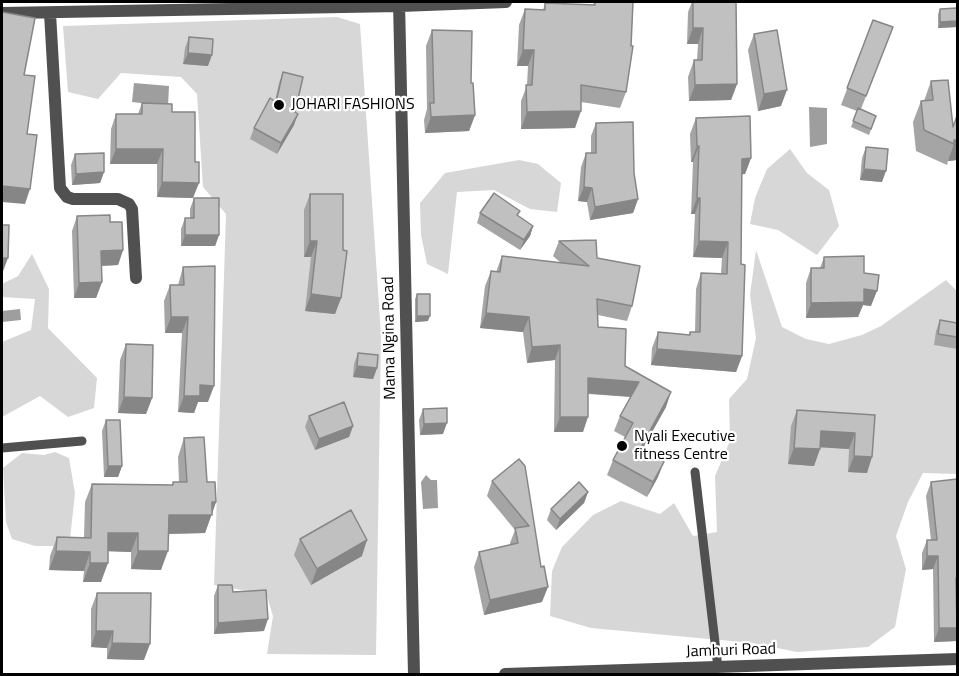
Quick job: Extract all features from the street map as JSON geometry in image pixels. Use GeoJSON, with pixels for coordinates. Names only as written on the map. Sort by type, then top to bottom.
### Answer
{"type":"FeatureCollection","features":[{"type":"Feature","properties":{"kind":"street"},"geometry":{"type":"LineString","coordinates":[[2,13],[126,6],[506,2]]}},
{"type":"Feature","properties":{"kind":"street","name":"Mama Ngina Road"},"geometry":{"type":"LineString","coordinates":[[399,4],[414,675]]}},
{"type":"Feature","properties":{"kind":"street"},"geometry":{"type":"LineString","coordinates":[[50,12],[60,188],[73,199],[118,199],[129,204],[132,209],[136,278]]}},
{"type":"Feature","properties":{"kind":"street","name":"Jamhuri Road"},"geometry":{"type":"LineString","coordinates":[[505,675],[957,659]]}},
{"type":"Feature","properties":{"kind":"lane"},"geometry":{"type":"LineString","coordinates":[[2,448],[82,441]]}},
{"type":"Feature","properties":{"kind":"lane"},"geometry":{"type":"LineString","coordinates":[[695,472],[718,668]]}},
{"type":"Feature","properties":{"kind":"shaded area"},"geometry":{"type":"Polygon","coordinates":[[[337,17],[360,24],[381,335],[376,655],[267,654],[273,616],[265,590],[242,590],[214,585],[226,214],[203,187],[197,94],[181,77],[121,73],[98,99],[68,92],[63,26],[337,17]]]}},
{"type":"Feature","properties":{"kind":"shaded area"},"geometry":{"type":"Polygon","coordinates":[[[134,83],[169,86],[168,106],[132,102],[134,83]]]}},
{"type":"Feature","properties":{"kind":"shaded area"},"geometry":{"type":"Polygon","coordinates":[[[809,107],[827,108],[827,144],[810,147],[809,107]]]}},
{"type":"Feature","properties":{"kind":"shaded area"},"geometry":{"type":"Polygon","coordinates":[[[790,149],[807,173],[829,190],[839,226],[817,255],[778,230],[750,224],[755,198],[767,169],[790,149]]]}},
{"type":"Feature","properties":{"kind":"shaded area"},"geometry":{"type":"Polygon","coordinates":[[[519,160],[538,164],[561,183],[557,212],[530,209],[494,190],[457,192],[448,274],[427,264],[421,235],[420,203],[445,173],[519,160]]]}},
{"type":"Feature","properties":{"kind":"shaded area"},"geometry":{"type":"Polygon","coordinates":[[[756,250],[782,327],[806,339],[829,344],[862,335],[881,326],[946,280],[957,291],[957,474],[923,473],[908,502],[896,536],[906,569],[895,627],[868,647],[797,652],[752,643],[591,628],[550,616],[552,571],[562,547],[593,515],[621,501],[660,514],[674,503],[693,536],[717,532],[715,476],[730,441],[729,399],[747,379],[756,338],[750,295],[756,250]]]}},
{"type":"Feature","properties":{"kind":"shaded area"},"geometry":{"type":"Polygon","coordinates":[[[32,254],[49,289],[48,328],[97,378],[94,408],[68,417],[40,396],[2,417],[2,342],[31,330],[35,299],[2,297],[2,284],[18,276],[32,254]]]}},
{"type":"Feature","properties":{"kind":"shaded area"},"geometry":{"type":"Polygon","coordinates":[[[20,309],[21,320],[2,322],[2,311],[20,309]]]}},
{"type":"Feature","properties":{"kind":"shaded area"},"geometry":{"type":"Polygon","coordinates":[[[55,452],[69,458],[75,493],[70,539],[58,546],[35,546],[12,539],[6,522],[3,468],[22,453],[44,455],[55,452]]]}},
{"type":"Feature","properties":{"kind":"shaded area"},"geometry":{"type":"Polygon","coordinates":[[[426,475],[431,480],[437,480],[438,508],[423,509],[421,482],[426,475]]]}},
{"type":"Feature","properties":{"kind":"building"},"geometry":{"type":"Polygon","coordinates":[[[595,2],[633,2],[631,46],[633,46],[626,92],[581,85],[581,111],[527,112],[526,85],[532,85],[534,50],[523,50],[525,9],[545,10],[545,3],[595,5],[595,2]]]}},
{"type":"Feature","properties":{"kind":"building"},"geometry":{"type":"Polygon","coordinates":[[[693,2],[736,2],[737,84],[695,85],[694,60],[702,60],[703,28],[693,28],[693,2]]]}},
{"type":"Feature","properties":{"kind":"building"},"geometry":{"type":"Polygon","coordinates":[[[957,8],[957,21],[940,22],[940,9],[957,8]]]}},
{"type":"Feature","properties":{"kind":"building"},"geometry":{"type":"Polygon","coordinates":[[[2,12],[35,18],[24,75],[35,76],[27,134],[37,135],[30,189],[2,186],[2,12]]]}},
{"type":"Feature","properties":{"kind":"building"},"geometry":{"type":"Polygon","coordinates":[[[873,20],[893,27],[866,96],[847,88],[873,20]]]}},
{"type":"Feature","properties":{"kind":"building"},"geometry":{"type":"Polygon","coordinates":[[[432,30],[472,31],[471,83],[473,83],[475,115],[431,117],[430,103],[434,103],[432,30]]]}},
{"type":"Feature","properties":{"kind":"building"},"geometry":{"type":"Polygon","coordinates":[[[777,30],[787,90],[764,94],[754,34],[777,30]]]}},
{"type":"Feature","properties":{"kind":"building"},"geometry":{"type":"Polygon","coordinates":[[[189,37],[213,39],[212,55],[188,53],[189,37]]]}},
{"type":"Feature","properties":{"kind":"building"},"geometry":{"type":"Polygon","coordinates":[[[283,72],[303,77],[295,112],[298,114],[281,143],[254,128],[270,98],[276,102],[283,72]]]}},
{"type":"Feature","properties":{"kind":"building"},"geometry":{"type":"Polygon","coordinates":[[[948,80],[953,127],[957,116],[957,140],[954,140],[954,144],[924,130],[921,101],[933,100],[931,81],[948,80]]]}},
{"type":"Feature","properties":{"kind":"building"},"geometry":{"type":"Polygon","coordinates":[[[142,103],[172,104],[172,112],[195,112],[195,162],[199,162],[199,183],[162,182],[163,149],[116,149],[116,114],[142,114],[142,103]]]}},
{"type":"Feature","properties":{"kind":"building"},"geometry":{"type":"Polygon","coordinates":[[[858,108],[876,116],[871,129],[853,121],[858,108]]]}},
{"type":"Feature","properties":{"kind":"building"},"geometry":{"type":"Polygon","coordinates":[[[750,116],[751,158],[742,159],[741,264],[745,265],[742,356],[657,349],[658,332],[690,335],[690,332],[700,332],[701,273],[727,274],[728,242],[699,241],[700,198],[697,198],[699,146],[697,146],[696,118],[750,116]]]}},
{"type":"Feature","properties":{"kind":"building"},"geometry":{"type":"Polygon","coordinates":[[[633,122],[634,173],[638,199],[595,207],[592,188],[584,187],[586,153],[596,153],[596,123],[633,122]]]}},
{"type":"Feature","properties":{"kind":"building"},"geometry":{"type":"Polygon","coordinates":[[[866,147],[888,149],[886,171],[864,169],[866,147]]]}},
{"type":"Feature","properties":{"kind":"building"},"geometry":{"type":"Polygon","coordinates":[[[104,153],[104,172],[76,174],[75,154],[104,153]]]}},
{"type":"Feature","properties":{"kind":"building"},"geometry":{"type":"Polygon","coordinates":[[[494,193],[520,211],[517,215],[533,226],[524,240],[480,213],[494,193]]]}},
{"type":"Feature","properties":{"kind":"building"},"geometry":{"type":"Polygon","coordinates":[[[310,194],[343,194],[343,250],[347,251],[341,298],[311,294],[317,241],[310,241],[310,194]]]}},
{"type":"Feature","properties":{"kind":"building"},"geometry":{"type":"Polygon","coordinates":[[[194,198],[219,198],[219,235],[185,235],[185,218],[194,218],[194,198]]]}},
{"type":"Feature","properties":{"kind":"building"},"geometry":{"type":"Polygon","coordinates":[[[110,215],[110,222],[122,222],[123,250],[101,251],[102,282],[79,283],[77,216],[110,215]]]}},
{"type":"Feature","properties":{"kind":"building"},"geometry":{"type":"Polygon","coordinates":[[[2,225],[9,225],[8,258],[2,258],[2,225]]]}},
{"type":"Feature","properties":{"kind":"building"},"geometry":{"type":"Polygon","coordinates":[[[596,240],[597,258],[640,266],[632,306],[597,299],[598,327],[626,329],[625,366],[671,392],[640,449],[664,462],[653,482],[613,460],[633,423],[620,416],[639,382],[588,378],[588,417],[560,417],[560,345],[532,347],[529,317],[486,313],[491,271],[500,272],[502,256],[589,266],[559,241],[596,240]]]}},
{"type":"Feature","properties":{"kind":"building"},"geometry":{"type":"Polygon","coordinates":[[[864,256],[864,273],[879,275],[877,291],[864,289],[864,302],[811,303],[811,268],[824,268],[824,257],[864,256]]]}},
{"type":"Feature","properties":{"kind":"building"},"geometry":{"type":"Polygon","coordinates":[[[215,266],[214,386],[200,385],[200,396],[184,396],[188,317],[171,317],[170,285],[184,285],[183,267],[215,266]]]}},
{"type":"Feature","properties":{"kind":"building"},"geometry":{"type":"Polygon","coordinates":[[[417,294],[430,294],[430,316],[417,316],[417,294]]]}},
{"type":"Feature","properties":{"kind":"building"},"geometry":{"type":"Polygon","coordinates":[[[940,320],[957,323],[957,337],[938,334],[940,320]]]}},
{"type":"Feature","properties":{"kind":"building"},"geometry":{"type":"Polygon","coordinates":[[[126,344],[153,345],[152,398],[124,397],[126,344]]]}},
{"type":"Feature","properties":{"kind":"building"},"geometry":{"type":"Polygon","coordinates":[[[358,353],[378,355],[377,368],[357,366],[358,353]]]}},
{"type":"Feature","properties":{"kind":"building"},"geometry":{"type":"Polygon","coordinates":[[[344,402],[353,426],[319,439],[309,416],[344,402]]]}},
{"type":"Feature","properties":{"kind":"building"},"geometry":{"type":"Polygon","coordinates":[[[447,408],[447,423],[424,424],[423,409],[447,408]]]}},
{"type":"Feature","properties":{"kind":"building"},"geometry":{"type":"Polygon","coordinates":[[[797,410],[875,415],[872,457],[854,456],[855,433],[821,431],[820,449],[794,448],[797,410]]]}},
{"type":"Feature","properties":{"kind":"building"},"geometry":{"type":"Polygon","coordinates":[[[106,420],[120,420],[122,466],[108,466],[106,420]]]}},
{"type":"Feature","properties":{"kind":"building"},"geometry":{"type":"Polygon","coordinates":[[[204,437],[207,482],[215,482],[216,502],[212,502],[212,515],[169,515],[168,551],[138,551],[138,533],[108,533],[108,563],[90,563],[90,552],[56,551],[57,537],[91,538],[92,484],[173,485],[173,482],[187,482],[184,438],[204,437]]]}},
{"type":"Feature","properties":{"kind":"building"},"geometry":{"type":"Polygon","coordinates":[[[519,459],[525,466],[541,567],[544,566],[548,587],[490,600],[479,552],[518,543],[515,528],[529,526],[492,481],[519,459]]]}},
{"type":"Feature","properties":{"kind":"building"},"geometry":{"type":"Polygon","coordinates":[[[957,479],[957,628],[939,628],[938,556],[927,556],[927,540],[937,540],[931,482],[957,479]]]}},
{"type":"Feature","properties":{"kind":"building"},"geometry":{"type":"Polygon","coordinates":[[[579,482],[588,492],[560,519],[551,509],[579,482]]]}},
{"type":"Feature","properties":{"kind":"building"},"geometry":{"type":"Polygon","coordinates":[[[351,510],[367,540],[317,569],[300,539],[351,510]]]}},
{"type":"Feature","properties":{"kind":"building"},"geometry":{"type":"Polygon","coordinates":[[[218,585],[232,585],[233,592],[266,590],[268,619],[218,623],[218,585]]]}},
{"type":"Feature","properties":{"kind":"building"},"geometry":{"type":"Polygon","coordinates":[[[97,593],[151,593],[150,644],[112,643],[113,631],[96,631],[97,593]]]}},
{"type":"Feature","properties":{"kind":"place","name":"JOHARI FASHIONS"},"geometry":{"type":"Point","coordinates":[279,105]}},
{"type":"Feature","properties":{"kind":"place","name":"Nyali Executive fitness Centre"},"geometry":{"type":"Point","coordinates":[622,446]}}]}
